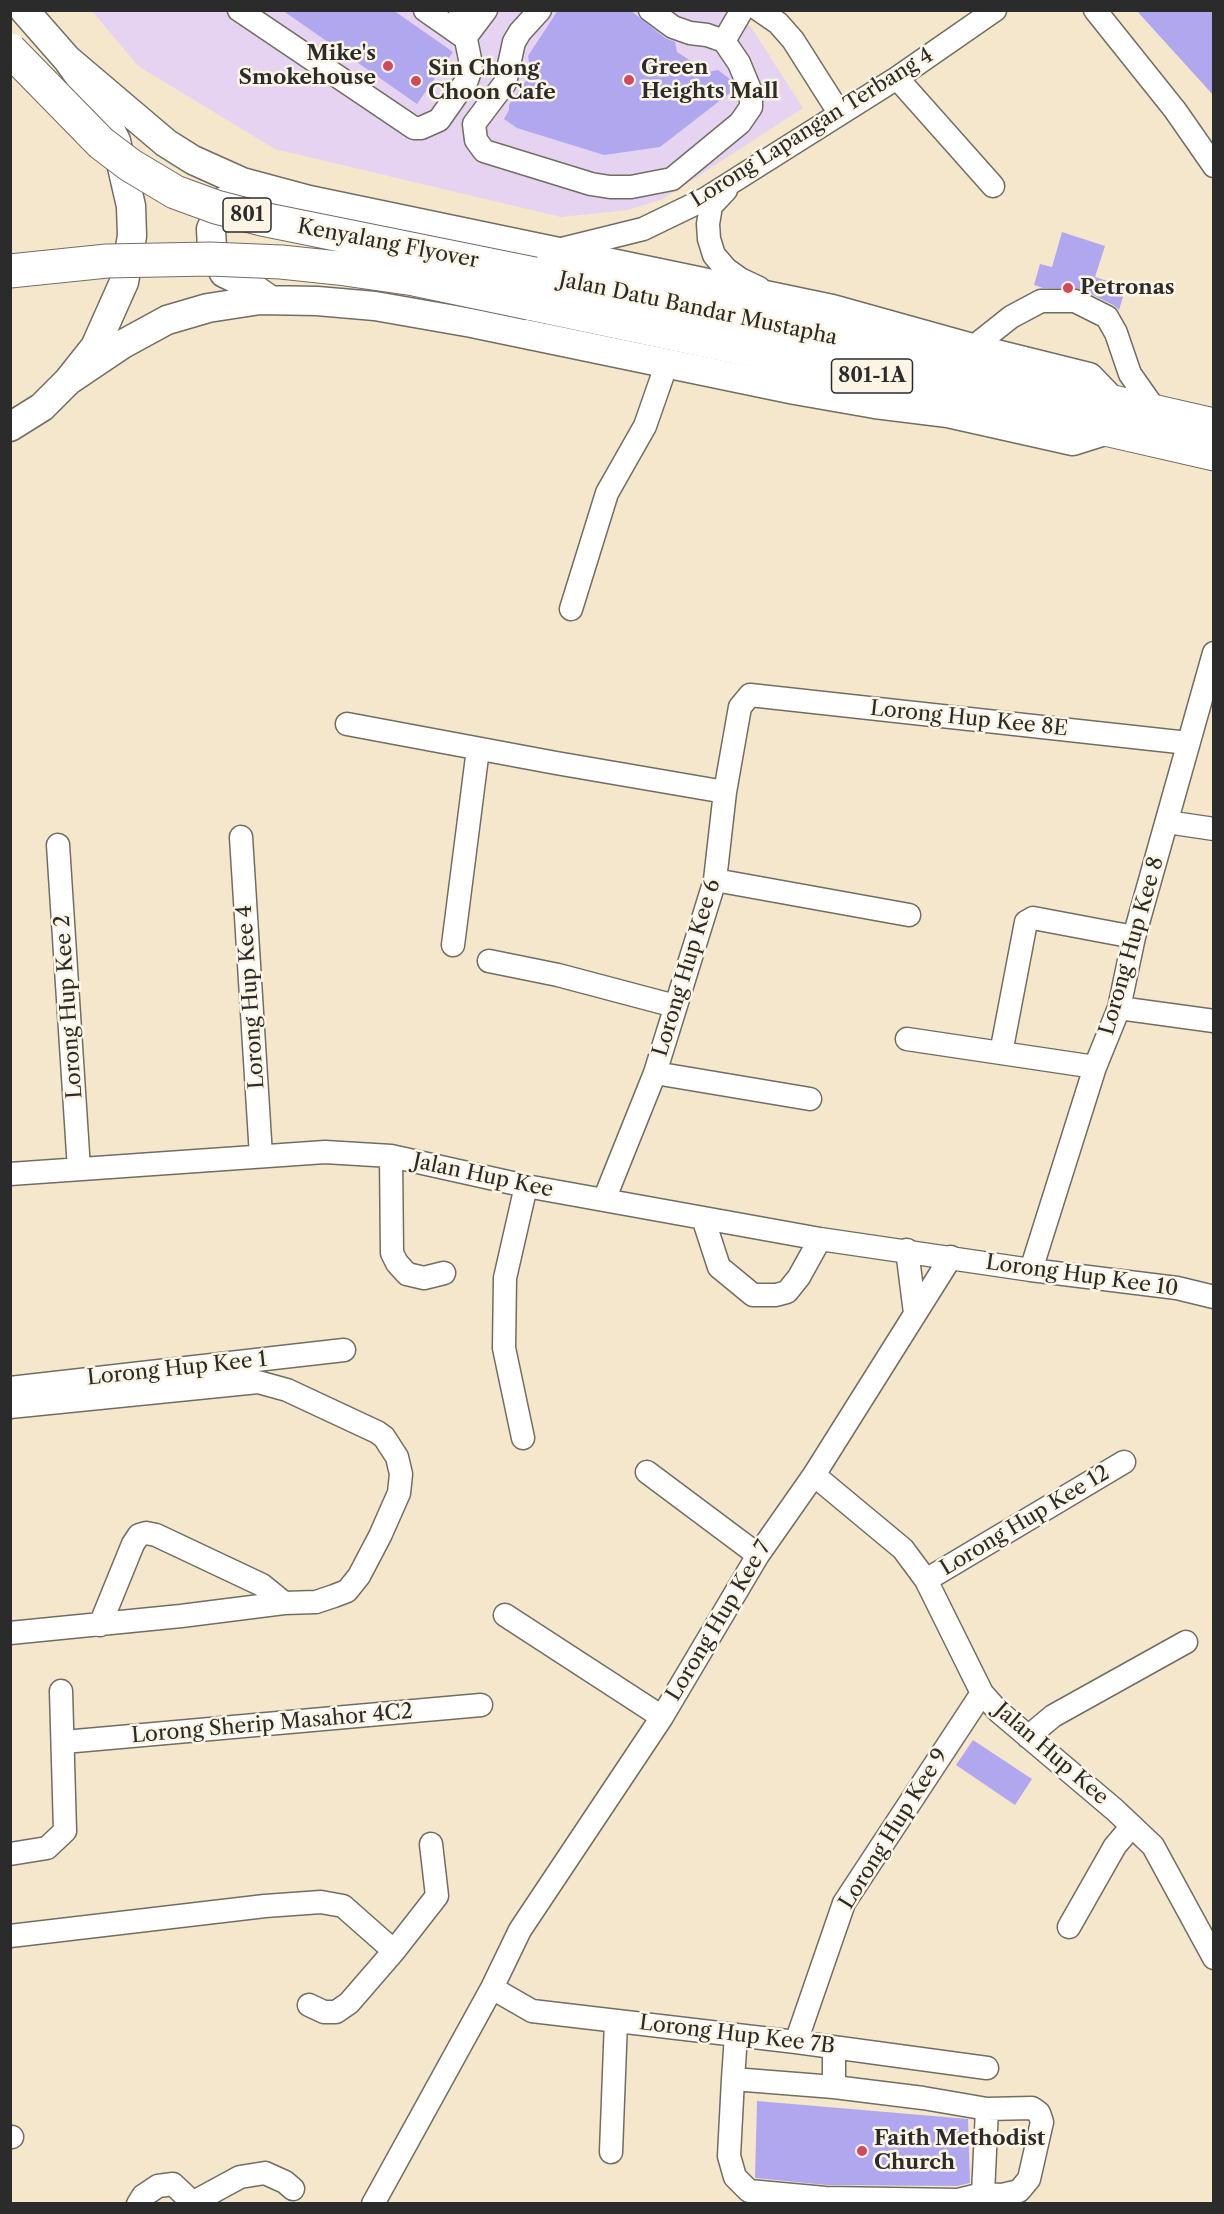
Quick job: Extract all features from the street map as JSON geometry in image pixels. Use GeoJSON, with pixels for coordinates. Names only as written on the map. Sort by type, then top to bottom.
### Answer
{"type":"FeatureCollection","features":[{"type":"Feature","properties":{"kind":"highway","name":"Kenyalang Flyover"},"geometry":{"type":"LineString","coordinates":[[10,50],[101,143],[130,165],[175,192],[216,207],[262,219],[539,276]]}},
{"type":"Feature","properties":{"kind":"highway","name":"Kenyalang Flyover"},"geometry":{"type":"LineString","coordinates":[[10,271],[107,261],[210,259],[281,262],[414,279],[539,276]]}},
{"type":"Feature","properties":{"kind":"highway","name":"Jalan Datu Bandar Mustapha"},"geometry":{"type":"LineString","coordinates":[[539,276],[878,377],[1111,416],[1214,454]]}},
{"type":"Feature","properties":{"kind":"highway","name":"Jalan Datu Bandar Mustapha"},"geometry":{"type":"LineString","coordinates":[[1111,416],[1156,411],[1214,424]]}},
{"type":"Feature","properties":{"kind":"main road"},"geometry":{"type":"LineString","coordinates":[[10,428],[42,407],[68,381],[95,347],[110,317],[123,282],[132,236],[131,206],[117,141],[94,97],[67,59],[24,10]]}},
{"type":"Feature","properties":{"kind":"main road"},"geometry":{"type":"LineString","coordinates":[[67,59],[166,143],[194,160],[234,178],[309,200],[539,276],[783,298],[1089,377],[1111,416],[1073,441],[948,413],[875,404],[807,392],[472,323],[375,306],[317,301],[270,300],[208,308],[167,320],[123,344],[68,381]]}},
{"type":"Feature","properties":{"kind":"main road"},"geometry":{"type":"LineString","coordinates":[[261,187],[224,201],[211,229],[212,248],[224,273],[249,285],[270,300]]}},
{"type":"Feature","properties":{"kind":"street"},"geometry":{"type":"LineString","coordinates":[[239,10],[414,128],[422,128],[439,120],[466,80],[471,64],[460,10]]}},
{"type":"Feature","properties":{"kind":"street"},"geometry":{"type":"LineString","coordinates":[[425,10],[465,38]]}},
{"type":"Feature","properties":{"kind":"street"},"geometry":{"type":"LineString","coordinates":[[465,38],[486,10]]}},
{"type":"Feature","properties":{"kind":"street"},"geometry":{"type":"LineString","coordinates":[[540,10],[514,42],[505,83],[474,124],[476,140],[484,151],[591,184],[631,187],[672,179],[740,123],[751,107],[751,92],[739,63],[724,41],[673,27],[650,10]]}},
{"type":"Feature","properties":{"kind":"street"},"geometry":{"type":"LineString","coordinates":[[724,41],[742,10]]}},
{"type":"Feature","properties":{"kind":"street"},"geometry":{"type":"LineString","coordinates":[[759,10],[778,23],[793,40],[840,114]]}},
{"type":"Feature","properties":{"kind":"street","name":"Lorong Lapangan Terbang 4"},"geometry":{"type":"LineString","coordinates":[[539,276],[643,229],[731,184],[897,78],[995,10]]}},
{"type":"Feature","properties":{"kind":"street"},"geometry":{"type":"LineString","coordinates":[[1095,10],[1175,110],[1214,166]]}},
{"type":"Feature","properties":{"kind":"street"},"geometry":{"type":"LineString","coordinates":[[897,78],[993,186]]}},
{"type":"Feature","properties":{"kind":"street"},"geometry":{"type":"LineString","coordinates":[[731,184],[711,206],[708,224],[709,239],[714,255],[726,269],[740,279],[783,298]]}},
{"type":"Feature","properties":{"kind":"street"},"geometry":{"type":"LineString","coordinates":[[972,348],[1011,317],[1041,301],[1075,301],[1107,317],[1116,333],[1130,374],[1156,411]]}},
{"type":"Feature","properties":{"kind":"street"},"geometry":{"type":"LineString","coordinates":[[572,609],[607,493],[645,426],[667,363]]}},
{"type":"Feature","properties":{"kind":"street","name":"Lorong Hup Kee 8"},"geometry":{"type":"LineString","coordinates":[[1031,1270],[1095,1067],[1119,1008],[1134,937],[1214,653]]}},
{"type":"Feature","properties":{"kind":"street","name":"Lorong Hup Kee 8E"},"geometry":{"type":"LineString","coordinates":[[750,695],[1188,743]]}},
{"type":"Feature","properties":{"kind":"street","name":"Lorong Hup Kee 6"},"geometry":{"type":"LineString","coordinates":[[604,1200],[655,1073],[715,880],[725,792],[740,707],[750,695]]}},
{"type":"Feature","properties":{"kind":"street"},"geometry":{"type":"LineString","coordinates":[[347,723],[725,792]]}},
{"type":"Feature","properties":{"kind":"street"},"geometry":{"type":"LineString","coordinates":[[453,945],[478,748]]}},
{"type":"Feature","properties":{"kind":"street"},"geometry":{"type":"LineString","coordinates":[[1167,822],[1214,829]]}},
{"type":"Feature","properties":{"kind":"street","name":"Lorong Hup Kee 4"},"geometry":{"type":"LineString","coordinates":[[241,837],[261,1156]]}},
{"type":"Feature","properties":{"kind":"street","name":"Lorong Hup Kee 2"},"geometry":{"type":"LineString","coordinates":[[58,845],[79,1169]]}},
{"type":"Feature","properties":{"kind":"street"},"geometry":{"type":"LineString","coordinates":[[715,880],[909,915]]}},
{"type":"Feature","properties":{"kind":"street"},"geometry":{"type":"LineString","coordinates":[[1001,1053],[1026,922],[1033,918],[1134,937]]}},
{"type":"Feature","properties":{"kind":"street"},"geometry":{"type":"LineString","coordinates":[[489,961],[558,975],[675,1006]]}},
{"type":"Feature","properties":{"kind":"street"},"geometry":{"type":"LineString","coordinates":[[1119,1008],[1214,1021]]}},
{"type":"Feature","properties":{"kind":"street"},"geometry":{"type":"LineString","coordinates":[[907,1040],[1095,1067]]}},
{"type":"Feature","properties":{"kind":"street"},"geometry":{"type":"LineString","coordinates":[[655,1073],[810,1098]]}},
{"type":"Feature","properties":{"kind":"street","name":"Jalan Hup Kee"},"geometry":{"type":"LineString","coordinates":[[10,1174],[325,1152],[391,1156],[526,1186],[820,1239],[951,1257]]}},
{"type":"Feature","properties":{"kind":"street"},"geometry":{"type":"LineString","coordinates":[[391,1156],[392,1253],[407,1274],[424,1278],[444,1273]]}},
{"type":"Feature","properties":{"kind":"street"},"geometry":{"type":"LineString","coordinates":[[523,1438],[504,1348],[505,1278],[526,1186]]}},
{"type":"Feature","properties":{"kind":"street"},"geometry":{"type":"LineString","coordinates":[[704,1218],[719,1267],[753,1295],[776,1295],[788,1292],[820,1239]]}},
{"type":"Feature","properties":{"kind":"street"},"geometry":{"type":"LineString","coordinates":[[907,1250],[915,1313]]}},
{"type":"Feature","properties":{"kind":"street","name":"Lorong Hup Kee 10"},"geometry":{"type":"LineString","coordinates":[[951,1257],[1031,1270],[1176,1288],[1214,1297]]}},
{"type":"Feature","properties":{"kind":"street","name":"Lorong Hup Kee 7"},"geometry":{"type":"LineString","coordinates":[[374,2204],[492,1988],[520,1930],[662,1717],[758,1555],[814,1475],[951,1257]]}},
{"type":"Feature","properties":{"kind":"street","name":"Lorong Hup Kee 1"},"geometry":{"type":"LineString","coordinates":[[10,1388],[344,1350]]}},
{"type":"Feature","properties":{"kind":"street"},"geometry":{"type":"LineString","coordinates":[[10,1407],[258,1382],[287,1390],[310,1400],[384,1437],[397,1457],[401,1474],[399,1493],[359,1576],[346,1591],[334,1596],[316,1602],[284,1603],[11,1633]]}},
{"type":"Feature","properties":{"kind":"street","name":"Lorong Hup Kee 12"},"geometry":{"type":"LineString","coordinates":[[926,1580],[1124,1462]]}},
{"type":"Feature","properties":{"kind":"street"},"geometry":{"type":"LineString","coordinates":[[647,1472],[758,1555]]}},
{"type":"Feature","properties":{"kind":"street","name":"Jalan Hup Kee"},"geometry":{"type":"LineString","coordinates":[[814,1475],[903,1549],[926,1580],[982,1693],[998,1711],[1153,1846],[1214,1958]]}},
{"type":"Feature","properties":{"kind":"street"},"geometry":{"type":"LineString","coordinates":[[100,1625],[133,1544],[139,1535],[146,1533],[156,1535],[262,1585],[284,1603]]}},
{"type":"Feature","properties":{"kind":"street"},"geometry":{"type":"LineString","coordinates":[[505,1615],[662,1717]]}},
{"type":"Feature","properties":{"kind":"street"},"geometry":{"type":"LineString","coordinates":[[1028,1737],[1053,1716],[1186,1642]]}},
{"type":"Feature","properties":{"kind":"street"},"geometry":{"type":"LineString","coordinates":[[10,1854],[47,1848],[65,1832],[61,1691]]}},
{"type":"Feature","properties":{"kind":"street","name":"Lorong Hup Kee 9"},"geometry":{"type":"LineString","coordinates":[[796,2042],[844,1903],[982,1693]]}},
{"type":"Feature","properties":{"kind":"street","name":"Lorong Sherip Masahor 4C2"},"geometry":{"type":"LineString","coordinates":[[63,1742],[481,1705]]}},
{"type":"Feature","properties":{"kind":"street"},"geometry":{"type":"LineString","coordinates":[[1069,1927],[1115,1846],[1132,1826]]}},
{"type":"Feature","properties":{"kind":"street"},"geometry":{"type":"LineString","coordinates":[[309,2005],[324,2012],[336,2012],[349,2003],[437,1896],[431,1844]]}},
{"type":"Feature","properties":{"kind":"street"},"geometry":{"type":"LineString","coordinates":[[10,1936],[265,1906],[321,1902],[343,1906],[394,1951]]}},
{"type":"Feature","properties":{"kind":"street","name":"Lorong Hup Kee 7B"},"geometry":{"type":"LineString","coordinates":[[492,1988],[532,2011],[796,2042],[987,2068]]}},
{"type":"Feature","properties":{"kind":"street"},"geometry":{"type":"LineString","coordinates":[[611,2152],[616,2021]]}},
{"type":"Feature","properties":{"kind":"street"},"geometry":{"type":"LineString","coordinates":[[733,2079],[834,2087],[987,2109],[1032,2108],[1039,2113],[1042,2122],[1029,2179],[1019,2191],[1002,2195],[984,2193],[958,2200],[825,2198],[749,2191],[735,2177],[729,2156],[733,2079],[736,2035]]}},
{"type":"Feature","properties":{"kind":"street"},"geometry":{"type":"LineString","coordinates":[[834,2047],[834,2087]]}},
{"type":"Feature","properties":{"kind":"street"},"geometry":{"type":"LineString","coordinates":[[984,2193],[987,2109]]}},
{"type":"Feature","properties":{"kind":"street"},"geometry":{"type":"LineString","coordinates":[[138,2204],[142,2196],[158,2186],[173,2184],[194,2203],[240,2177],[265,2173],[285,2182],[293,2189]]}},
{"type":"Feature","properties":{"kind":"shaded area"},"geometry":{"type":"Polygon","coordinates":[[[92,11],[723,11],[751,27],[803,108],[663,199],[628,210],[561,217],[275,149],[138,66],[92,11]]]}},
{"type":"Feature","properties":{"kind":"building"},"geometry":{"type":"Polygon","coordinates":[[[282,10],[393,10],[453,52],[417,104],[282,10]]]}},
{"type":"Feature","properties":{"kind":"building","name":"Green Heights Mall"},"geometry":{"type":"Polygon","coordinates":[[[558,10],[630,10],[665,38],[675,42],[677,52],[708,72],[718,70],[731,80],[735,89],[660,147],[604,155],[517,128],[504,119],[509,105],[531,74],[528,56],[558,10]]]}},
{"type":"Feature","properties":{"kind":"building"},"geometry":{"type":"Polygon","coordinates":[[[1136,10],[1214,10],[1214,96],[1136,10]]]}},
{"type":"Feature","properties":{"kind":"building"},"geometry":{"type":"Polygon","coordinates":[[[1062,232],[1105,246],[1095,277],[1126,287],[1119,310],[1081,289],[1043,288],[1034,285],[1040,264],[1052,267],[1062,232]]]}},
{"type":"Feature","properties":{"kind":"building"},"geometry":{"type":"Polygon","coordinates":[[[973,1740],[1032,1779],[1015,1805],[956,1765],[973,1740]]]}},
{"type":"Feature","properties":{"kind":"building","name":"Faith Methodist Church"},"geometry":{"type":"Polygon","coordinates":[[[757,2101],[968,2119],[970,2183],[957,2186],[826,2185],[755,2178],[757,2101]]]}},
{"type":"Feature","properties":{"kind":"place","name":"Mike's Smokehouse"},"geometry":{"type":"Point","coordinates":[388,66]}},
{"type":"Feature","properties":{"kind":"place","name":"Green Heights Mall"},"geometry":{"type":"Point","coordinates":[629,80]}},
{"type":"Feature","properties":{"kind":"place","name":"Sin Chong Choon Cafe"},"geometry":{"type":"Point","coordinates":[416,81]}},
{"type":"Feature","properties":{"kind":"place","name":"Petronas"},"geometry":{"type":"Point","coordinates":[1068,288]}},
{"type":"Feature","properties":{"kind":"place","name":"Faith Methodist Church"},"geometry":{"type":"Point","coordinates":[862,2151]}}]}
